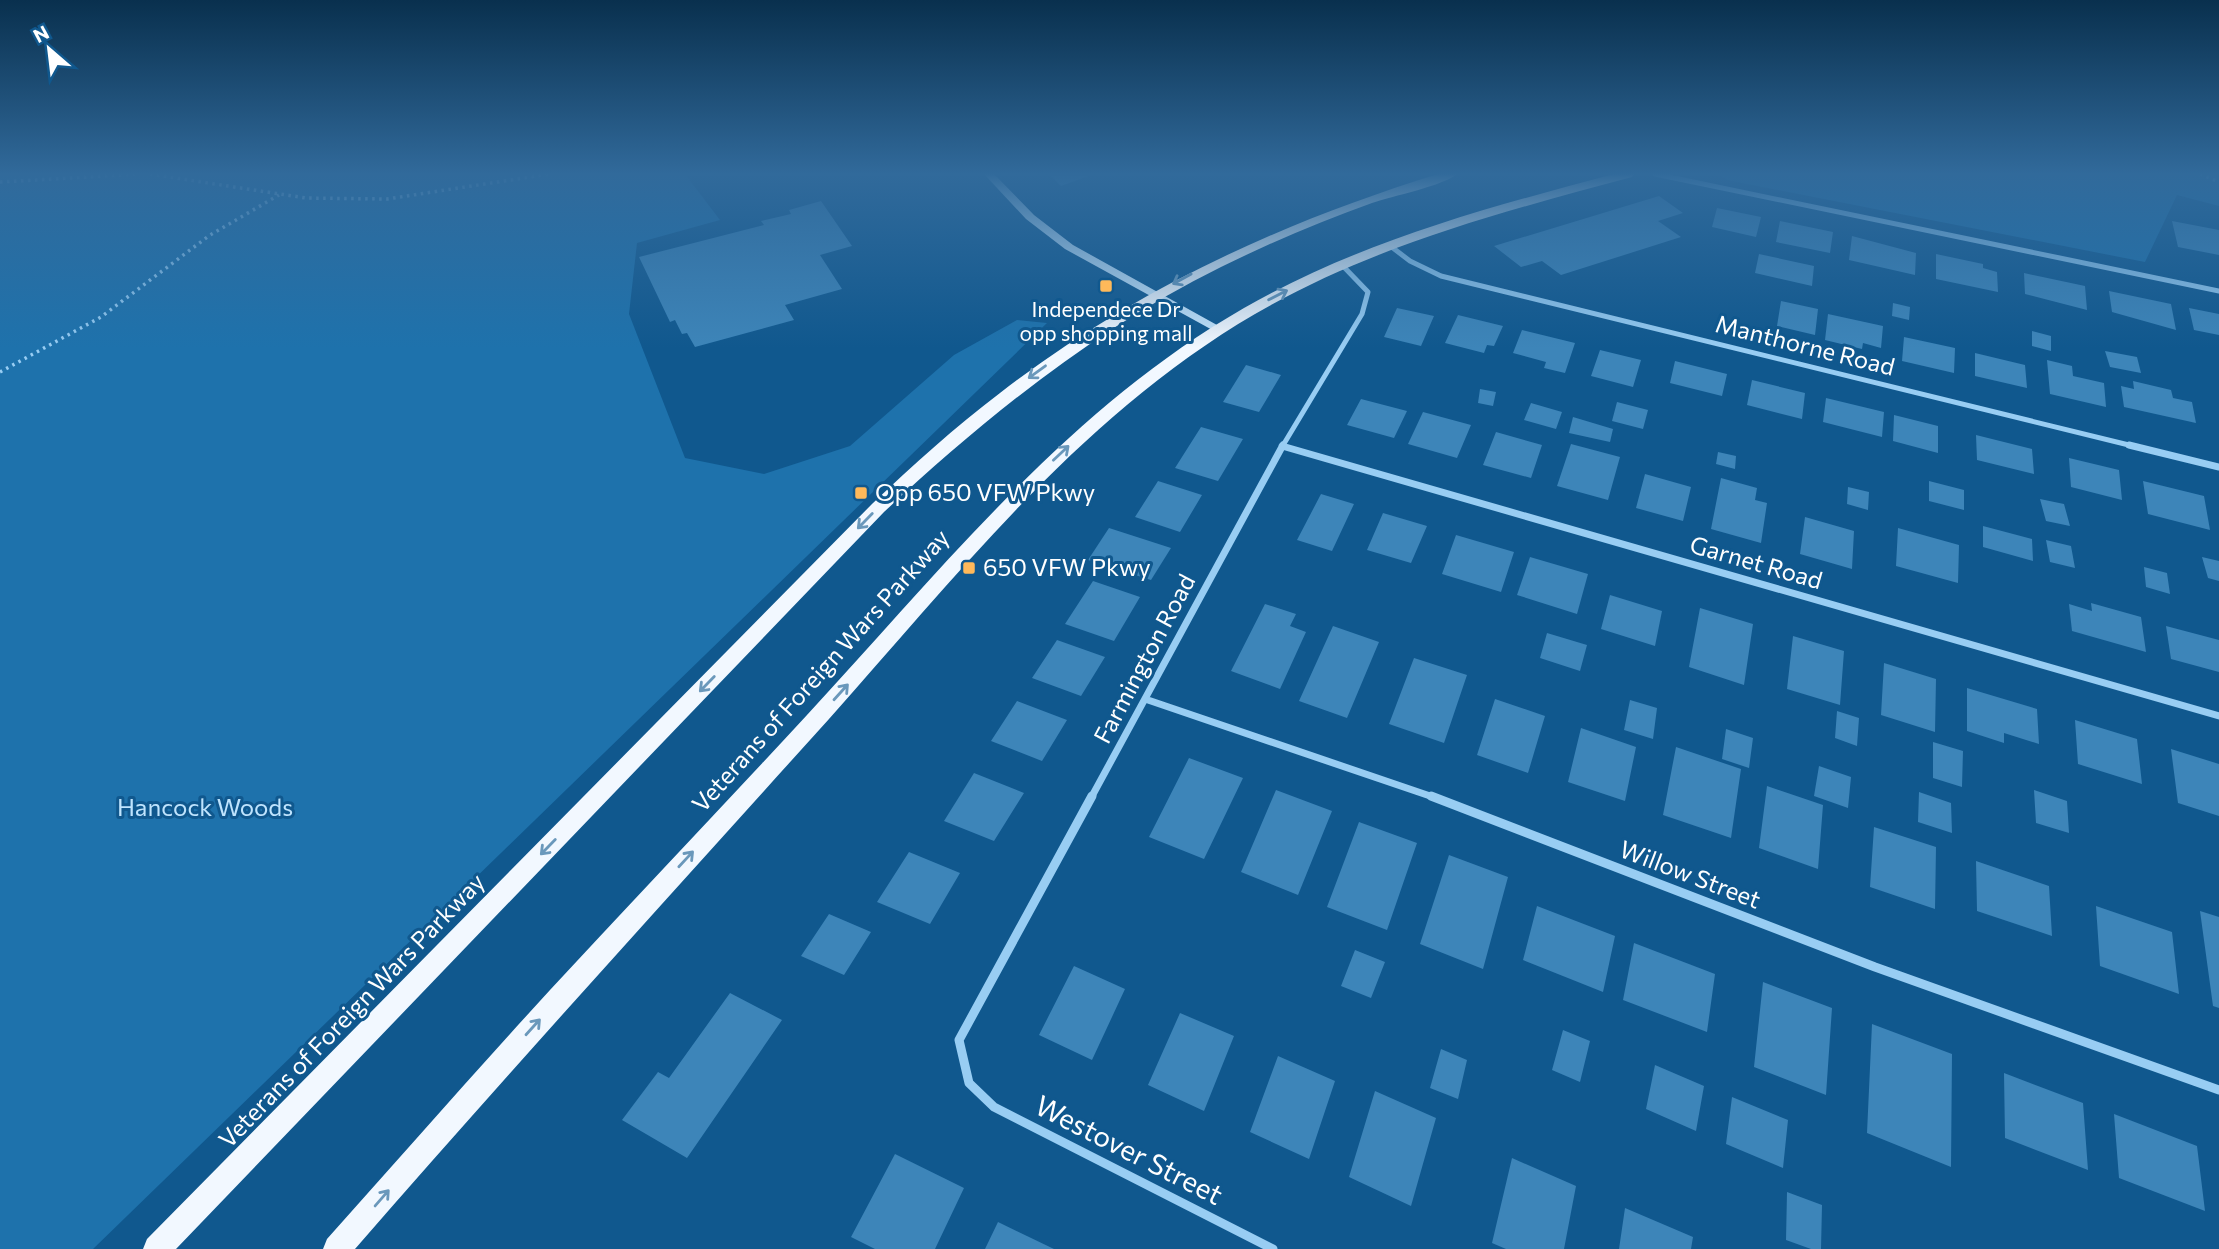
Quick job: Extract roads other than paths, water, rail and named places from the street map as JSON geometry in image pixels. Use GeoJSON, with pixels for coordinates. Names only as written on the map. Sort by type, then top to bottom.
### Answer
{"type":"FeatureCollection","features":[{"type":"Feature","properties":{"kind":"highway","name":"Veterans of Foreign Wars Parkway"},"geometry":{"type":"LineString","coordinates":[[157,1249],[916,471],[1013,389],[1098,330],[1156,294],[1281,232]]}},
{"type":"Feature","properties":{"kind":"highway","name":"Veterans of Foreign Wars Parkway"},"geometry":{"type":"LineString","coordinates":[[337,1249],[586,968],[814,722],[1006,506],[1107,411],[1220,330],[1267,301],[1342,265],[1425,232]]}},
{"type":"Feature","properties":{"kind":"main road"},"geometry":{"type":"LineString","coordinates":[[1050,232],[1069,247],[1220,330]]}},
{"type":"Feature","properties":{"kind":"street"},"geometry":{"type":"LineString","coordinates":[[1929,232],[2219,291]]}},
{"type":"Feature","properties":{"kind":"street","name":"Manthorne Road"},"geometry":{"type":"LineString","coordinates":[[1389,245],[1410,261],[1441,276],[2219,467]]}},
{"type":"Feature","properties":{"kind":"street","name":"Farmington Road"},"geometry":{"type":"LineString","coordinates":[[969,1083],[959,1040],[1282,446],[1362,314],[1368,292],[1342,265]]}},
{"type":"Feature","properties":{"kind":"street","name":"Garnet Road"},"geometry":{"type":"LineString","coordinates":[[1282,446],[2219,716]]}},
{"type":"Feature","properties":{"kind":"street","name":"Willow Street"},"geometry":{"type":"LineString","coordinates":[[1145,699],[1426,794],[1875,967],[2219,1090]]}},
{"type":"Feature","properties":{"kind":"street","name":"Westover Street"},"geometry":{"type":"LineString","coordinates":[[969,1083],[994,1107],[1273,1249]]}},
{"type":"Feature","properties":{"kind":"place","name":"Independece Dr opp shopping mall"},"geometry":{"type":"Point","coordinates":[1106,286]}},
{"type":"Feature","properties":{"kind":"place","name":"Opp 650 VFW Pkwy"},"geometry":{"type":"Point","coordinates":[861,493]}},
{"type":"Feature","properties":{"kind":"place","name":"650 VFW Pkwy"},"geometry":{"type":"Point","coordinates":[969,568]}},
{"type":"Feature","properties":{"kind":"park label","name":"Hancock Woods"},"geometry":{"type":"Point","coordinates":[205,808]}}]}
